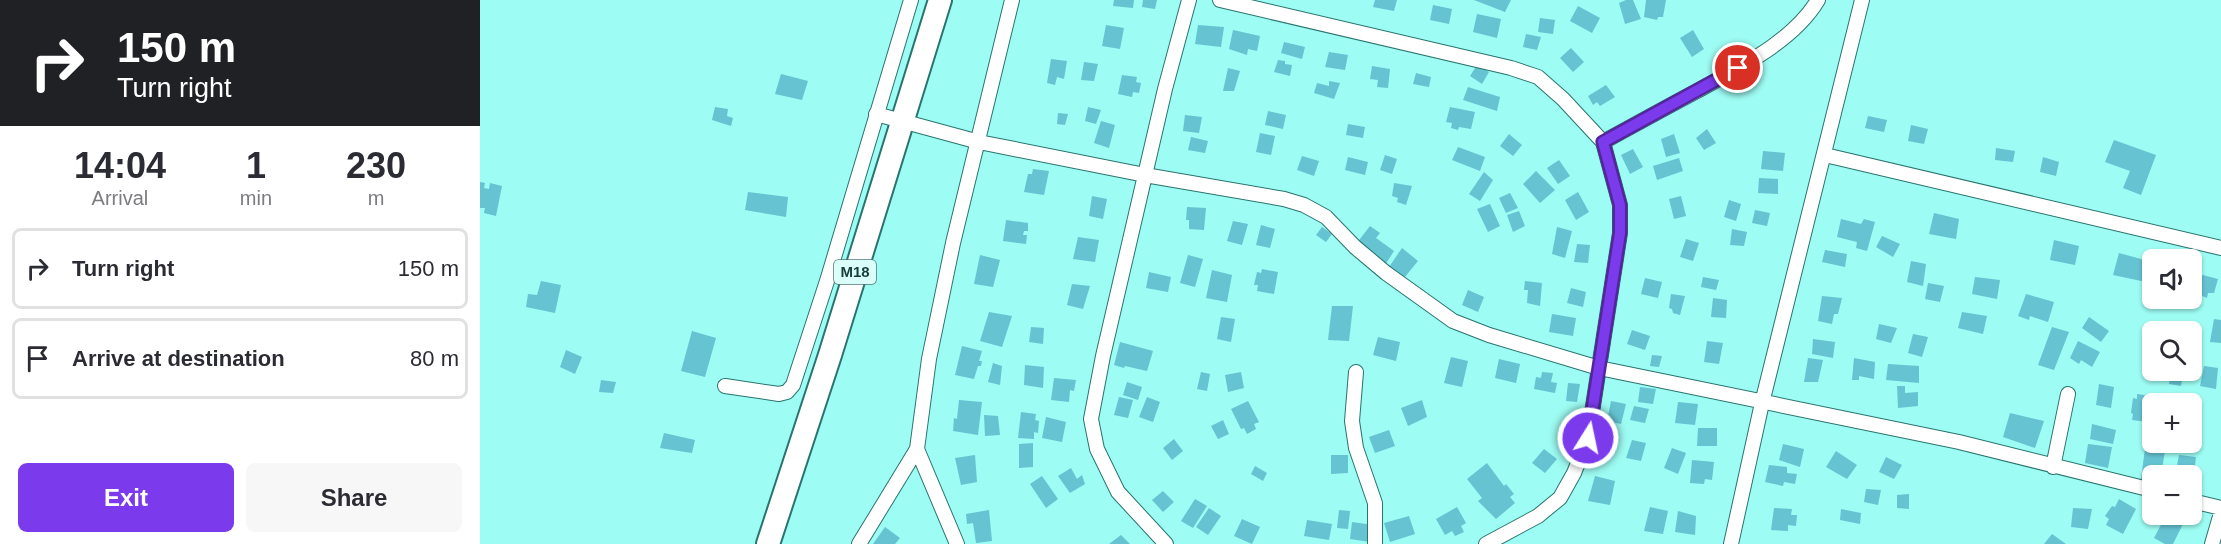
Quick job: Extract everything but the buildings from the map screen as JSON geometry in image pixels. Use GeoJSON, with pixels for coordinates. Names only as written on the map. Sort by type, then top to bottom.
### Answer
{"type":"FeatureCollection","features":[{"type":"Feature","properties":{"kind":"main road","name":"M18"},"geometry":{"type":"LineString","coordinates":[[768,544],[830,355],[940,0]]}},
{"type":"Feature","properties":{"kind":"street"},"geometry":{"type":"LineString","coordinates":[[725,386],[779,394],[787,392],[793,385],[827,281],[911,0]]}},
{"type":"Feature","properties":{"kind":"street"},"geometry":{"type":"LineString","coordinates":[[859,544],[917,449],[929,359],[953,243],[1012,0]]}},
{"type":"Feature","properties":{"kind":"street"},"geometry":{"type":"LineString","coordinates":[[1166,544],[1118,492],[1097,449],[1091,419],[1144,175],[1190,0]]}},
{"type":"Feature","properties":{"kind":"street"},"geometry":{"type":"LineString","coordinates":[[1220,0],[1511,68],[1538,77],[1563,99],[1603,142],[1620,205],[1620,233],[1588,438],[1574,473],[1560,498],[1538,516],[1486,544]]}},
{"type":"Feature","properties":{"kind":"street"},"geometry":{"type":"LineString","coordinates":[[1603,142],[1758,57],[1784,37],[1818,0]]}},
{"type":"Feature","properties":{"kind":"street"},"geometry":{"type":"LineString","coordinates":[[1731,544],[1762,403],[1862,0]]}},
{"type":"Feature","properties":{"kind":"street"},"geometry":{"type":"LineString","coordinates":[[876,114],[979,142],[1144,175],[1284,199],[1304,206],[1326,217],[1356,248],[1386,273],[1453,321],[1533,349],[1599,368],[1959,442],[2142,488]]}},
{"type":"Feature","properties":{"kind":"street"},"geometry":{"type":"LineString","coordinates":[[1825,155],[2221,248]]}},
{"type":"Feature","properties":{"kind":"street"},"geometry":{"type":"LineString","coordinates":[[1356,372],[1352,420],[1356,448],[1375,503],[1375,544]]}},
{"type":"Feature","properties":{"kind":"street"},"geometry":{"type":"LineString","coordinates":[[2053,467],[2068,394]]}},
{"type":"Feature","properties":{"kind":"street"},"geometry":{"type":"LineString","coordinates":[[917,449],[957,544]]}},
{"type":"Feature","properties":{"kind":"street"},"geometry":{"type":"LineString","coordinates":[[2202,504],[2221,511],[2212,544]]}},
{"type":"Feature","properties":{"kind":"route"},"geometry":{"type":"LineString","coordinates":[[1588,438],[1620,233],[1620,205],[1603,142],[1738,68]]}}]}
